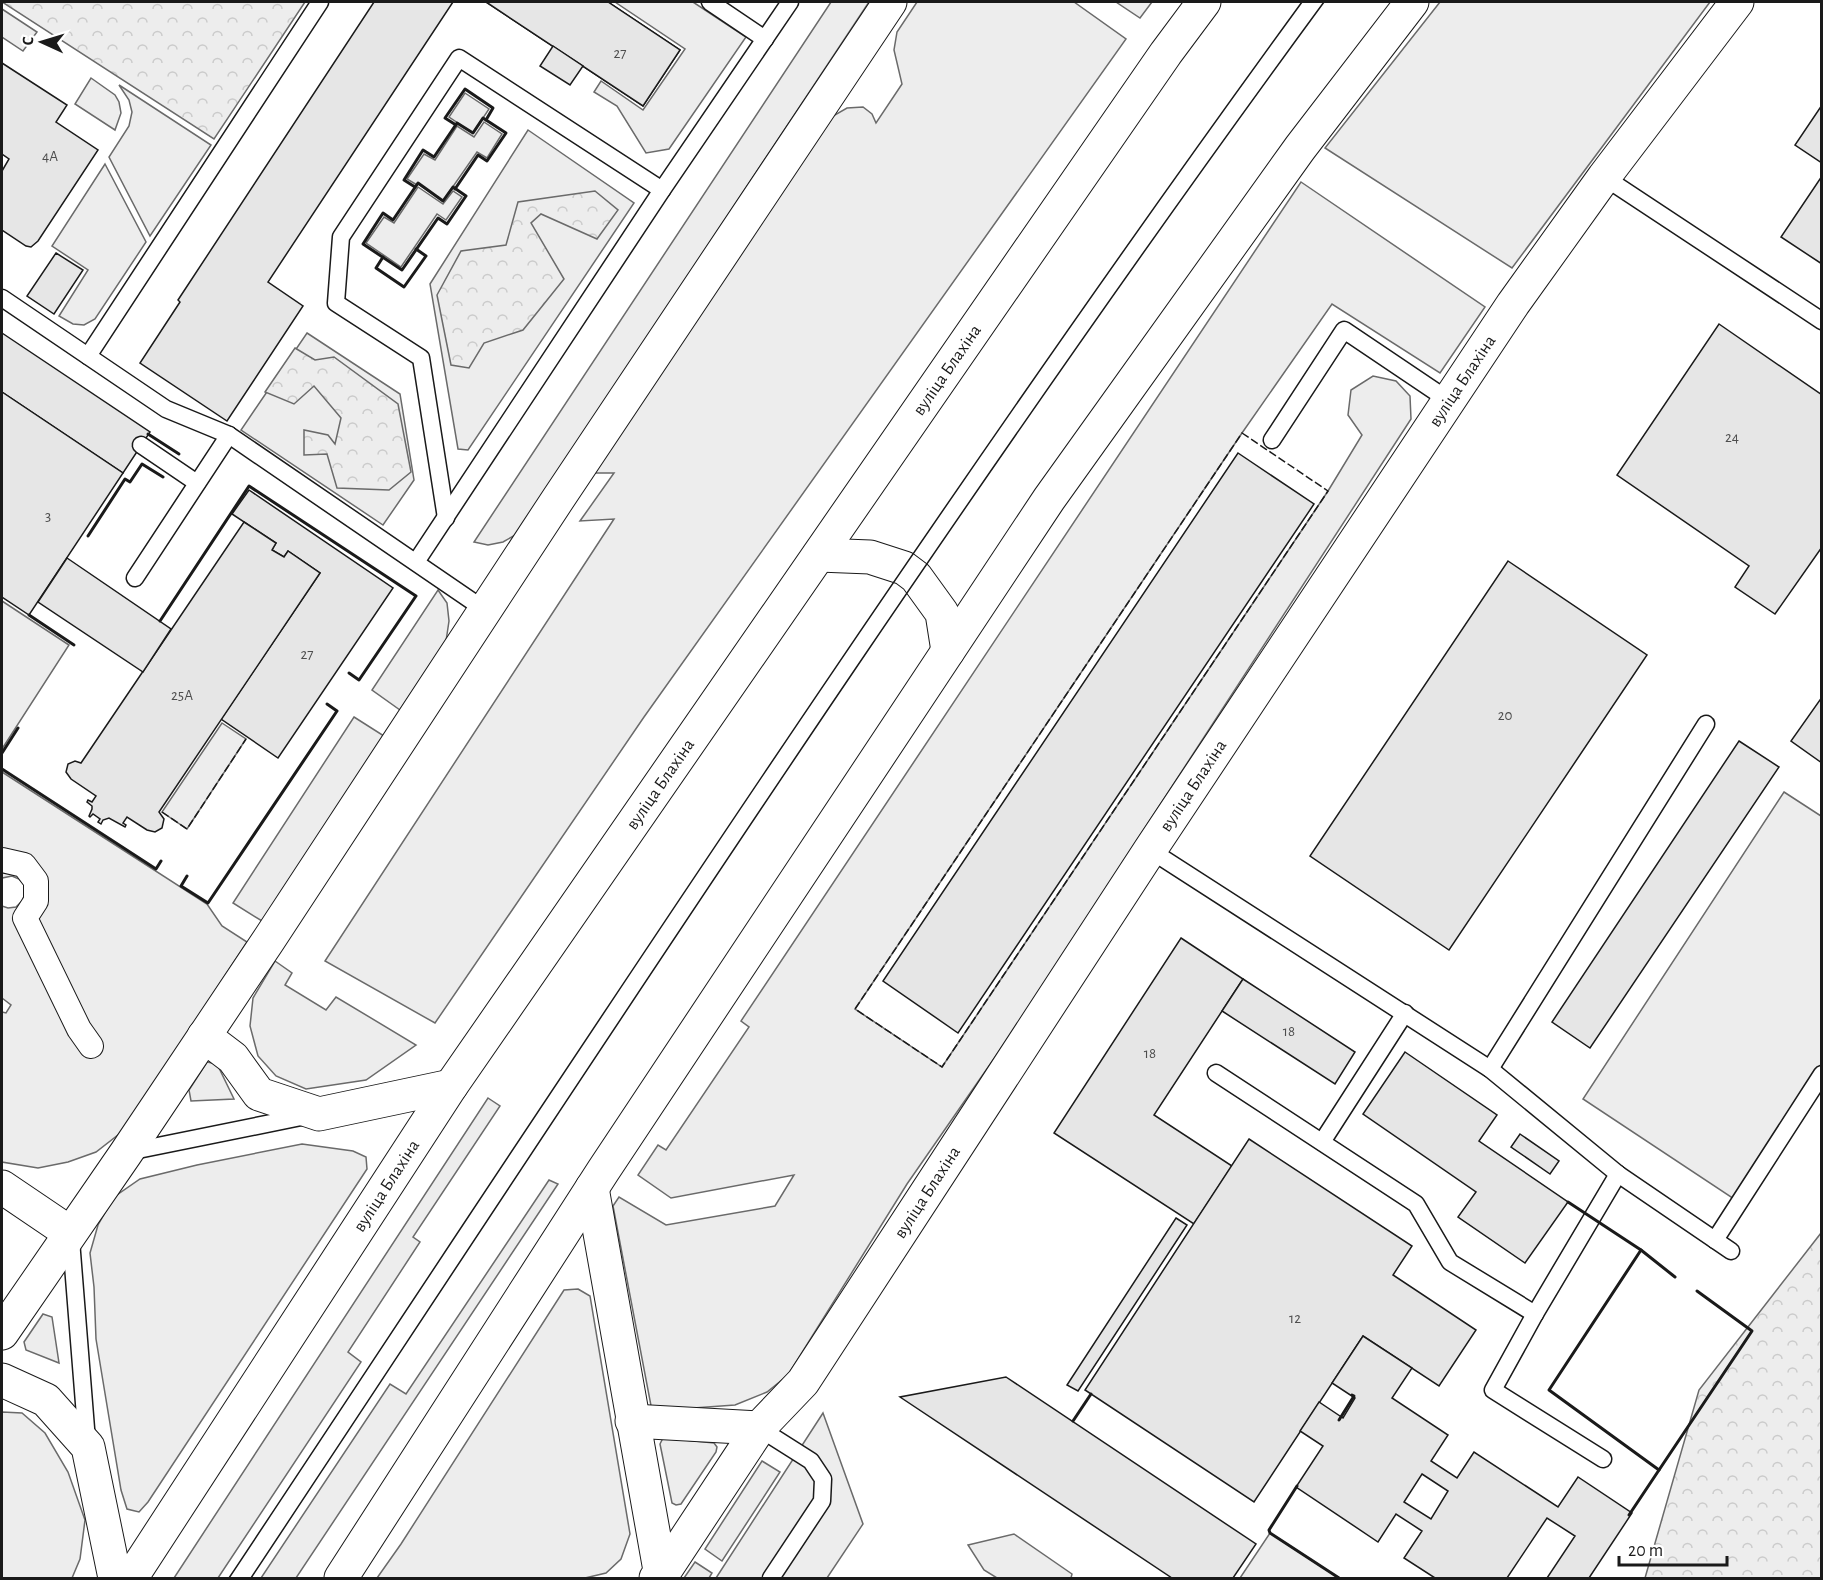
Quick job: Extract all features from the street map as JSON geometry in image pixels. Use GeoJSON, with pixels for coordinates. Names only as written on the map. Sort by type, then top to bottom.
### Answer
{"type":"FeatureCollection","features":[{"type":"Feature","properties":{"kind":"main road"},"geometry":{"type":"LineString","coordinates":[[2,1333],[126,1153],[890,2]]}},
{"type":"Feature","properties":{"kind":"main road","name":"вуліца Блахіна"},"geometry":{"type":"LineString","coordinates":[[130,1578],[451,1086],[1166,53],[1204,2]]}},
{"type":"Feature","properties":{"kind":"main road"},"geometry":{"type":"LineString","coordinates":[[341,1578],[592,1188],[1049,498],[1293,158],[1412,2]]}},
{"type":"Feature","properties":{"kind":"main road","name":"вуліца Блахіна"},"geometry":{"type":"LineString","coordinates":[[659,1578],[759,1428],[803,1382],[1150,850],[1513,304],[1604,177],[1737,2]]}},
{"type":"Feature","properties":{"kind":"main road"},"geometry":{"type":"LineString","coordinates":[[819,555],[870,557],[904,568],[916,577],[942,612],[948,651]]}},
{"type":"Feature","properties":{"kind":"main road"},"geometry":{"type":"LineString","coordinates":[[204,1036],[233,1058],[259,1094],[319,1114],[451,1086]]}},
{"type":"Feature","properties":{"kind":"main road"},"geometry":{"type":"LineString","coordinates":[[2,1187],[70,1233]]}},
{"type":"Feature","properties":{"kind":"main road"},"geometry":{"type":"LineString","coordinates":[[592,1188],[659,1578]]}},
{"type":"Feature","properties":{"kind":"main road"},"geometry":{"type":"LineString","coordinates":[[2,1380],[46,1400],[88,1447],[115,1578]]}},
{"type":"Feature","properties":{"kind":"main road"},"geometry":{"type":"LineString","coordinates":[[632,1421],[759,1428]]}},
{"type":"Feature","properties":{"kind":"street"},"geometry":{"type":"LineString","coordinates":[[2,860],[24,865],[36,881],[36,901],[25,918],[79,1029],[91,1046]]}},
{"type":"Feature","properties":{"kind":"lane"},"geometry":{"type":"LineString","coordinates":[[88,356],[320,2]]}},
{"type":"Feature","properties":{"kind":"lane"},"geometry":{"type":"LineString","coordinates":[[710,2],[765,39]]}},
{"type":"Feature","properties":{"kind":"lane"},"geometry":{"type":"LineString","coordinates":[[416,562],[662,190],[790,2]]}},
{"type":"Feature","properties":{"kind":"lane"},"geometry":{"type":"LineString","coordinates":[[446,518],[421,358],[336,303],[341,237],[459,58],[662,190]]}},
{"type":"Feature","properties":{"kind":"lane"},"geometry":{"type":"LineString","coordinates":[[1604,177],[1821,321]]}},
{"type":"Feature","properties":{"kind":"lane"},"geometry":{"type":"LineString","coordinates":[[2,298],[166,409],[229,435],[485,610]]}},
{"type":"Feature","properties":{"kind":"lane"},"geometry":{"type":"LineString","coordinates":[[1272,440],[1344,330],[1448,400]]}},
{"type":"Feature","properties":{"kind":"lane"},"geometry":{"type":"LineString","coordinates":[[135,578],[229,435]]}},
{"type":"Feature","properties":{"kind":"lane"},"geometry":{"type":"LineString","coordinates":[[141,445],[197,483]]}},
{"type":"Feature","properties":{"kind":"lane"},"geometry":{"type":"LineString","coordinates":[[1490,1069],[1706,724]]}},
{"type":"Feature","properties":{"kind":"lane"},"geometry":{"type":"LineString","coordinates":[[1150,850],[1490,1069],[1618,1174],[1731,1251]]}},
{"type":"Feature","properties":{"kind":"lane"},"geometry":{"type":"LineString","coordinates":[[1322,1142],[1404,1013]]}},
{"type":"Feature","properties":{"kind":"lane"},"geometry":{"type":"LineString","coordinates":[[1216,1073],[1416,1204],[1450,1262],[1535,1314]]}},
{"type":"Feature","properties":{"kind":"lane"},"geometry":{"type":"LineString","coordinates":[[1715,1240],[1821,1074]]}},
{"type":"Feature","properties":{"kind":"lane"},"geometry":{"type":"LineString","coordinates":[[126,1153],[319,1114]]}},
{"type":"Feature","properties":{"kind":"lane"},"geometry":{"type":"LineString","coordinates":[[1603,1459],[1493,1390],[1618,1174]]}},
{"type":"Feature","properties":{"kind":"lane"},"geometry":{"type":"LineString","coordinates":[[70,1233],[88,1447]]}},
{"type":"Feature","properties":{"kind":"lane"},"geometry":{"type":"LineString","coordinates":[[759,1428],[811,1461],[823,1479],[822,1501],[771,1578]]}},
{"type":"Feature","properties":{"kind":"shaded area"},"geometry":{"type":"Polygon","coordinates":[[[615,2],[693,2],[746,37],[669,149],[646,153],[617,106],[594,92],[601,81],[643,110],[685,49],[615,2]]]}},
{"type":"Feature","properties":{"kind":"shaded area"},"geometry":{"type":"Polygon","coordinates":[[[831,2],[869,2],[517,534],[503,542],[488,545],[474,542],[831,2]]]}},
{"type":"Feature","properties":{"kind":"shaded area"},"geometry":{"type":"Polygon","coordinates":[[[917,2],[1074,2],[1126,39],[644,717],[435,1023],[325,961],[614,519],[580,521],[614,473],[594,473],[833,116],[847,108],[863,107],[872,114],[876,123],[902,84],[894,50],[897,32],[917,2]]]}},
{"type":"Feature","properties":{"kind":"shaded area"},"geometry":{"type":"Polygon","coordinates":[[[1116,2],[1152,2],[1140,18],[1116,2]]]}},
{"type":"Feature","properties":{"kind":"shaded area"},"geometry":{"type":"Polygon","coordinates":[[[1440,2],[1710,2],[1512,268],[1325,148],[1440,2]]]}},
{"type":"Feature","properties":{"kind":"shaded area"},"geometry":{"type":"Polygon","coordinates":[[[2,9],[37,32],[23,51],[2,37],[2,9]]]}},
{"type":"Feature","properties":{"kind":"shaded area"},"geometry":{"type":"Polygon","coordinates":[[[91,78],[115,95],[119,102],[121,113],[115,130],[75,104],[91,78]]]}},
{"type":"Feature","properties":{"kind":"shaded area"},"geometry":{"type":"Polygon","coordinates":[[[119,85],[211,145],[150,236],[109,157],[129,126],[132,112],[129,100],[119,85]]]}},
{"type":"Feature","properties":{"kind":"shaded area"},"geometry":{"type":"Polygon","coordinates":[[[465,93],[489,109],[473,133],[449,117],[465,93]]]}},
{"type":"Feature","properties":{"kind":"shaded area"},"geometry":{"type":"Polygon","coordinates":[[[484,122],[502,134],[487,158],[477,152],[443,201],[407,179],[424,154],[435,160],[457,126],[474,137],[484,122]]]}},
{"type":"Feature","properties":{"kind":"shaded area"},"geometry":{"type":"Polygon","coordinates":[[[528,130],[634,203],[468,450],[458,449],[430,284],[528,130]]]}},
{"type":"Feature","properties":{"kind":"shaded area"},"geometry":{"type":"Polygon","coordinates":[[[105,164],[146,242],[95,319],[84,325],[73,324],[59,316],[88,270],[52,246],[105,164]]]}},
{"type":"Feature","properties":{"kind":"shaded area"},"geometry":{"type":"Polygon","coordinates":[[[1301,182],[1485,307],[1440,373],[1332,304],[1242,433],[855,1009],[942,1067],[1328,491],[1362,435],[1348,415],[1351,390],[1373,376],[1396,381],[1410,396],[1411,419],[1007,1040],[907,1184],[788,1375],[767,1392],[735,1405],[652,1411],[613,1206],[619,1197],[666,1225],[775,1206],[794,1175],[671,1198],[638,1175],[658,1145],[666,1150],[749,1027],[741,1021],[1301,182]]]}},
{"type":"Feature","properties":{"kind":"shaded area"},"geometry":{"type":"Polygon","coordinates":[[[418,187],[443,204],[453,191],[462,197],[446,220],[437,214],[401,267],[366,243],[384,217],[394,223],[418,187]]]}},
{"type":"Feature","properties":{"kind":"shaded area"},"geometry":{"type":"Polygon","coordinates":[[[307,333],[400,394],[414,480],[383,525],[241,430],[307,333]]]}},
{"type":"Feature","properties":{"kind":"shaded area"},"geometry":{"type":"Polygon","coordinates":[[[438,590],[447,603],[449,621],[446,641],[400,710],[372,690],[438,590]]]}},
{"type":"Feature","properties":{"kind":"shaded area"},"geometry":{"type":"Polygon","coordinates":[[[2,601],[69,645],[2,749],[2,601]]]}},
{"type":"Feature","properties":{"kind":"shaded area"},"geometry":{"type":"Polygon","coordinates":[[[354,717],[384,736],[262,921],[233,903],[354,717]]]}},
{"type":"Feature","properties":{"kind":"shaded area"},"geometry":{"type":"Polygon","coordinates":[[[222,723],[246,739],[187,829],[162,812],[222,723]]]}},
{"type":"Feature","properties":{"kind":"shaded area"},"geometry":{"type":"Polygon","coordinates":[[[2,772],[207,904],[222,926],[247,942],[123,1131],[96,1152],[68,1162],[38,1168],[2,1162],[2,1012],[6,1013],[11,1005],[2,998],[2,906],[16,907],[25,894],[25,886],[19,879],[12,876],[2,878],[2,772]]]}},
{"type":"Feature","properties":{"kind":"shaded area"},"geometry":{"type":"Polygon","coordinates":[[[1784,792],[1821,816],[1821,1072],[1737,1201],[1583,1099],[1784,792]]]}},
{"type":"Feature","properties":{"kind":"shaded area"},"geometry":{"type":"Polygon","coordinates":[[[275,961],[292,973],[285,985],[326,1010],[336,997],[416,1045],[366,1080],[306,1089],[276,1076],[258,1056],[250,1026],[253,998],[275,961]]]}},
{"type":"Feature","properties":{"kind":"shaded area"},"geometry":{"type":"Polygon","coordinates":[[[207,1062],[217,1064],[234,1099],[191,1101],[189,1090],[207,1062]]]}},
{"type":"Feature","properties":{"kind":"shaded area"},"geometry":{"type":"Polygon","coordinates":[[[488,1098],[500,1106],[413,1237],[420,1242],[348,1352],[361,1362],[218,1578],[174,1578],[488,1098]]]}},
{"type":"Feature","properties":{"kind":"shaded area"},"geometry":{"type":"Polygon","coordinates":[[[302,1144],[353,1151],[366,1157],[367,1169],[148,1502],[139,1512],[127,1509],[121,1490],[96,1339],[90,1253],[98,1225],[114,1197],[140,1179],[302,1144]]]}},
{"type":"Feature","properties":{"kind":"shaded area"},"geometry":{"type":"Polygon","coordinates":[[[549,1180],[558,1184],[296,1578],[261,1578],[390,1384],[406,1394],[549,1180]]]}},
{"type":"Feature","properties":{"kind":"shaded area"},"geometry":{"type":"Polygon","coordinates":[[[578,1289],[590,1296],[630,1534],[621,1559],[606,1573],[585,1578],[377,1578],[564,1290],[578,1289]]]}},
{"type":"Feature","properties":{"kind":"shaded area"},"geometry":{"type":"Polygon","coordinates":[[[43,1314],[52,1317],[59,1363],[26,1350],[24,1342],[43,1314]]]}},
{"type":"Feature","properties":{"kind":"shaded area"},"geometry":{"type":"Polygon","coordinates":[[[2,1412],[22,1413],[45,1433],[68,1472],[85,1520],[80,1559],[72,1578],[2,1578],[2,1412]]]}},
{"type":"Feature","properties":{"kind":"shaded area"},"geometry":{"type":"Polygon","coordinates":[[[823,1413],[863,1524],[827,1578],[716,1578],[823,1413]]]}},
{"type":"Feature","properties":{"kind":"shaded area"},"geometry":{"type":"Polygon","coordinates":[[[665,1438],[714,1443],[717,1447],[716,1452],[681,1504],[672,1503],[660,1444],[665,1438]]]}},
{"type":"Feature","properties":{"kind":"shaded area"},"geometry":{"type":"Polygon","coordinates":[[[762,1461],[780,1472],[722,1561],[705,1549],[762,1461]]]}},
{"type":"Feature","properties":{"kind":"shaded area"},"geometry":{"type":"Polygon","coordinates":[[[1270,1533],[1339,1578],[1240,1578],[1270,1533]]]}},
{"type":"Feature","properties":{"kind":"shaded area"},"geometry":{"type":"Polygon","coordinates":[[[1014,1534],[1072,1574],[1071,1578],[997,1578],[984,1570],[968,1545],[1014,1534]]]}},
{"type":"Feature","properties":{"kind":"shaded area"},"geometry":{"type":"Polygon","coordinates":[[[695,1562],[712,1573],[709,1578],[684,1578],[695,1562]]]}},
{"type":"Feature","properties":{"kind":"green space"},"geometry":{"type":"Polygon","coordinates":[[[2,2],[305,2],[214,139],[2,2]]]}},
{"type":"Feature","properties":{"kind":"green space"},"geometry":{"type":"Polygon","coordinates":[[[595,191],[618,210],[597,239],[541,214],[531,223],[564,279],[523,330],[484,343],[469,368],[451,365],[437,295],[461,251],[506,245],[518,202],[595,191]]]}},
{"type":"Feature","properties":{"kind":"green space"},"geometry":{"type":"Polygon","coordinates":[[[295,348],[315,360],[334,357],[398,404],[411,472],[389,490],[337,488],[327,454],[304,455],[304,430],[328,435],[335,444],[341,418],[314,386],[294,404],[265,392],[295,348]]]}},
{"type":"Feature","properties":{"kind":"green space"},"geometry":{"type":"Polygon","coordinates":[[[1821,1233],[1821,1578],[1645,1578],[1699,1390],[1821,1233]]]}},
{"type":"Feature","properties":{"kind":"building"},"geometry":{"type":"Polygon","coordinates":[[[374,2],[453,2],[268,282],[303,306],[227,421],[140,363],[180,302],[178,300],[374,2]]]}},
{"type":"Feature","properties":{"kind":"building"},"geometry":{"type":"Polygon","coordinates":[[[486,2],[608,2],[680,50],[643,106],[486,2]]]}},
{"type":"Feature","properties":{"kind":"building"},"geometry":{"type":"Polygon","coordinates":[[[486,2],[608,2],[680,50],[643,106],[486,2]]]}},
{"type":"Feature","properties":{"kind":"building"},"geometry":{"type":"Polygon","coordinates":[[[553,46],[583,66],[570,85],[540,66],[553,46]]]}},
{"type":"Feature","properties":{"kind":"building"},"geometry":{"type":"Polygon","coordinates":[[[2,63],[67,105],[56,122],[98,150],[38,241],[31,247],[2,230],[2,171],[9,159],[2,154],[2,63]]]}},
{"type":"Feature","properties":{"kind":"building"},"geometry":{"type":"Polygon","coordinates":[[[1822,105],[1822,163],[1795,145],[1822,105]]]}},
{"type":"Feature","properties":{"kind":"building"},"geometry":{"type":"Polygon","coordinates":[[[1822,176],[1822,264],[1781,237],[1822,176]]]}},
{"type":"Feature","properties":{"kind":"building"},"geometry":{"type":"Polygon","coordinates":[[[56,253],[83,270],[54,314],[27,296],[56,253]]]}},
{"type":"Feature","properties":{"kind":"building"},"geometry":{"type":"Polygon","coordinates":[[[1719,324],[1822,395],[1822,547],[1775,614],[1735,587],[1749,566],[1617,475],[1719,324]]]}},
{"type":"Feature","properties":{"kind":"building"},"geometry":{"type":"Polygon","coordinates":[[[2,333],[150,432],[123,473],[2,392],[2,333]]]}},
{"type":"Feature","properties":{"kind":"building"},"geometry":{"type":"Polygon","coordinates":[[[2,392],[123,473],[29,615],[2,597],[2,392]]]}},
{"type":"Feature","properties":{"kind":"building"},"geometry":{"type":"Polygon","coordinates":[[[1238,453],[1314,504],[958,1033],[883,981],[1238,453]]]}},
{"type":"Feature","properties":{"kind":"building"},"geometry":{"type":"Polygon","coordinates":[[[249,490],[393,588],[278,758],[221,719],[320,573],[288,551],[284,557],[272,550],[276,543],[232,514],[249,490]]]}},
{"type":"Feature","properties":{"kind":"building"},"geometry":{"type":"Polygon","coordinates":[[[244,522],[276,543],[272,550],[284,557],[288,551],[320,573],[159,812],[164,819],[162,828],[155,832],[147,830],[127,817],[123,823],[125,827],[109,818],[103,820],[101,824],[98,822],[100,819],[93,814],[89,816],[92,806],[87,802],[88,800],[92,802],[96,796],[71,779],[66,772],[68,764],[75,761],[81,763],[244,522]]]}},
{"type":"Feature","properties":{"kind":"building"},"geometry":{"type":"Polygon","coordinates":[[[67,558],[171,629],[143,672],[38,602],[67,558]]]}},
{"type":"Feature","properties":{"kind":"building"},"geometry":{"type":"Polygon","coordinates":[[[1508,561],[1647,655],[1449,950],[1310,856],[1508,561]]]}},
{"type":"Feature","properties":{"kind":"building"},"geometry":{"type":"Polygon","coordinates":[[[1822,697],[1822,763],[1791,741],[1822,697]]]}},
{"type":"Feature","properties":{"kind":"building"},"geometry":{"type":"Polygon","coordinates":[[[1739,741],[1779,767],[1590,1048],[1552,1022],[1739,741]]]}},
{"type":"Feature","properties":{"kind":"building"},"geometry":{"type":"Polygon","coordinates":[[[1181,938],[1243,979],[1154,1115],[1232,1166],[1194,1224],[1054,1133],[1181,938]]]}},
{"type":"Feature","properties":{"kind":"building"},"geometry":{"type":"Polygon","coordinates":[[[1243,979],[1355,1052],[1335,1084],[1222,1011],[1243,979]]]}},
{"type":"Feature","properties":{"kind":"building"},"geometry":{"type":"Polygon","coordinates":[[[1405,1052],[1497,1115],[1479,1141],[1568,1202],[1525,1263],[1458,1217],[1476,1192],[1363,1114],[1405,1052]]]}},
{"type":"Feature","properties":{"kind":"building"},"geometry":{"type":"Polygon","coordinates":[[[1520,1134],[1559,1161],[1550,1174],[1511,1147],[1520,1134]]]}},
{"type":"Feature","properties":{"kind":"building"},"geometry":{"type":"Polygon","coordinates":[[[1249,1139],[1412,1246],[1393,1275],[1476,1330],[1439,1386],[1363,1336],[1254,1502],[1085,1390],[1249,1139]]]}},
{"type":"Feature","properties":{"kind":"building"},"geometry":{"type":"Polygon","coordinates":[[[1176,1218],[1187,1225],[1078,1391],[1067,1385],[1176,1218]]]}},
{"type":"Feature","properties":{"kind":"building"},"geometry":{"type":"Polygon","coordinates":[[[1363,1336],[1412,1368],[1392,1398],[1448,1435],[1431,1461],[1457,1478],[1474,1452],[1558,1507],[1578,1477],[1632,1513],[1589,1578],[1547,1578],[1575,1536],[1547,1518],[1507,1578],[1435,1578],[1404,1558],[1422,1531],[1396,1514],[1378,1542],[1296,1487],[1323,1446],[1300,1431],[1319,1402],[1343,1418],[1355,1398],[1332,1383],[1363,1336]],[[1422,1474],[1404,1502],[1431,1519],[1448,1491],[1422,1474]]]}},
{"type":"Feature","properties":{"kind":"building"},"geometry":{"type":"Polygon","coordinates":[[[1006,1377],[1256,1544],[1233,1578],[1172,1578],[900,1397],[1006,1377]]]}},
{"type":"Feature","properties":{"kind":"tram line"},"geometry":{"type":"LineString","coordinates":[[229,1578],[624,982],[891,587],[1026,390],[1302,2]]}},
{"type":"Feature","properties":{"kind":"tram line"},"geometry":{"type":"LineString","coordinates":[[251,1578],[646,981],[912,586],[1184,195],[1324,2]]}},
{"type":"Feature","properties":{"kind":"fence"},"geometry":{"type":"LineString","coordinates":[[1242,433],[1328,491],[942,1067],[855,1009],[1242,433]]}},
{"type":"Feature","properties":{"kind":"fence"},"geometry":{"type":"LineString","coordinates":[[162,812],[187,829],[246,739]]}},
{"type":"Feature","properties":{"kind":"wall"},"geometry":{"type":"LineString","coordinates":[[456,125],[445,118],[465,89],[493,108],[486,120]]}},
{"type":"Feature","properties":{"kind":"wall"},"geometry":{"type":"LineString","coordinates":[[415,187],[404,180],[423,150],[434,157],[457,123],[473,133],[483,118],[506,133],[487,161],[478,155],[455,189]]}},
{"type":"Feature","properties":{"kind":"wall"},"geometry":{"type":"LineString","coordinates":[[418,183],[443,201],[453,187],[466,196],[447,224],[438,218],[402,270],[363,244],[383,213],[393,220],[418,183]]}},
{"type":"Feature","properties":{"kind":"wall"},"geometry":{"type":"LineString","coordinates":[[383,257],[376,268],[404,287],[426,256],[416,249]]}},
{"type":"Feature","properties":{"kind":"wall"},"geometry":{"type":"LineString","coordinates":[[148,434],[179,454]]}},
{"type":"Feature","properties":{"kind":"wall"},"geometry":{"type":"LineString","coordinates":[[88,536],[125,479],[130,482],[142,464],[163,477]]}},
{"type":"Feature","properties":{"kind":"wall"},"geometry":{"type":"LineString","coordinates":[[160,621],[249,486],[416,596],[359,680],[349,673]]}},
{"type":"Feature","properties":{"kind":"wall"},"geometry":{"type":"LineString","coordinates":[[29,615],[74,645]]}},
{"type":"Feature","properties":{"kind":"wall"},"geometry":{"type":"LineString","coordinates":[[187,876],[181,886],[208,903],[337,711],[327,704]]}},
{"type":"Feature","properties":{"kind":"wall"},"geometry":{"type":"LineString","coordinates":[[2,753],[18,728]]}},
{"type":"Feature","properties":{"kind":"wall"},"geometry":{"type":"LineString","coordinates":[[2,769],[156,869],[161,861]]}},
{"type":"Feature","properties":{"kind":"wall"},"geometry":{"type":"LineString","coordinates":[[1568,1202],[1641,1250],[1675,1277]]}},
{"type":"Feature","properties":{"kind":"wall"},"geometry":{"type":"LineString","coordinates":[[1629,1515],[1659,1470],[1549,1390],[1641,1250]]}},
{"type":"Feature","properties":{"kind":"wall"},"geometry":{"type":"LineString","coordinates":[[1659,1470],[1752,1331],[1697,1291]]}},
{"type":"Feature","properties":{"kind":"wall"},"geometry":{"type":"LineString","coordinates":[[1073,1421],[1091,1394]]}},
{"type":"Feature","properties":{"kind":"wall"},"geometry":{"type":"LineString","coordinates":[[1339,1420],[1354,1396],[1352,1395]]}},
{"type":"Feature","properties":{"kind":"wall"},"geometry":{"type":"LineString","coordinates":[[1297,1486],[1269,1530],[1270,1533],[1339,1578]]}}]}
